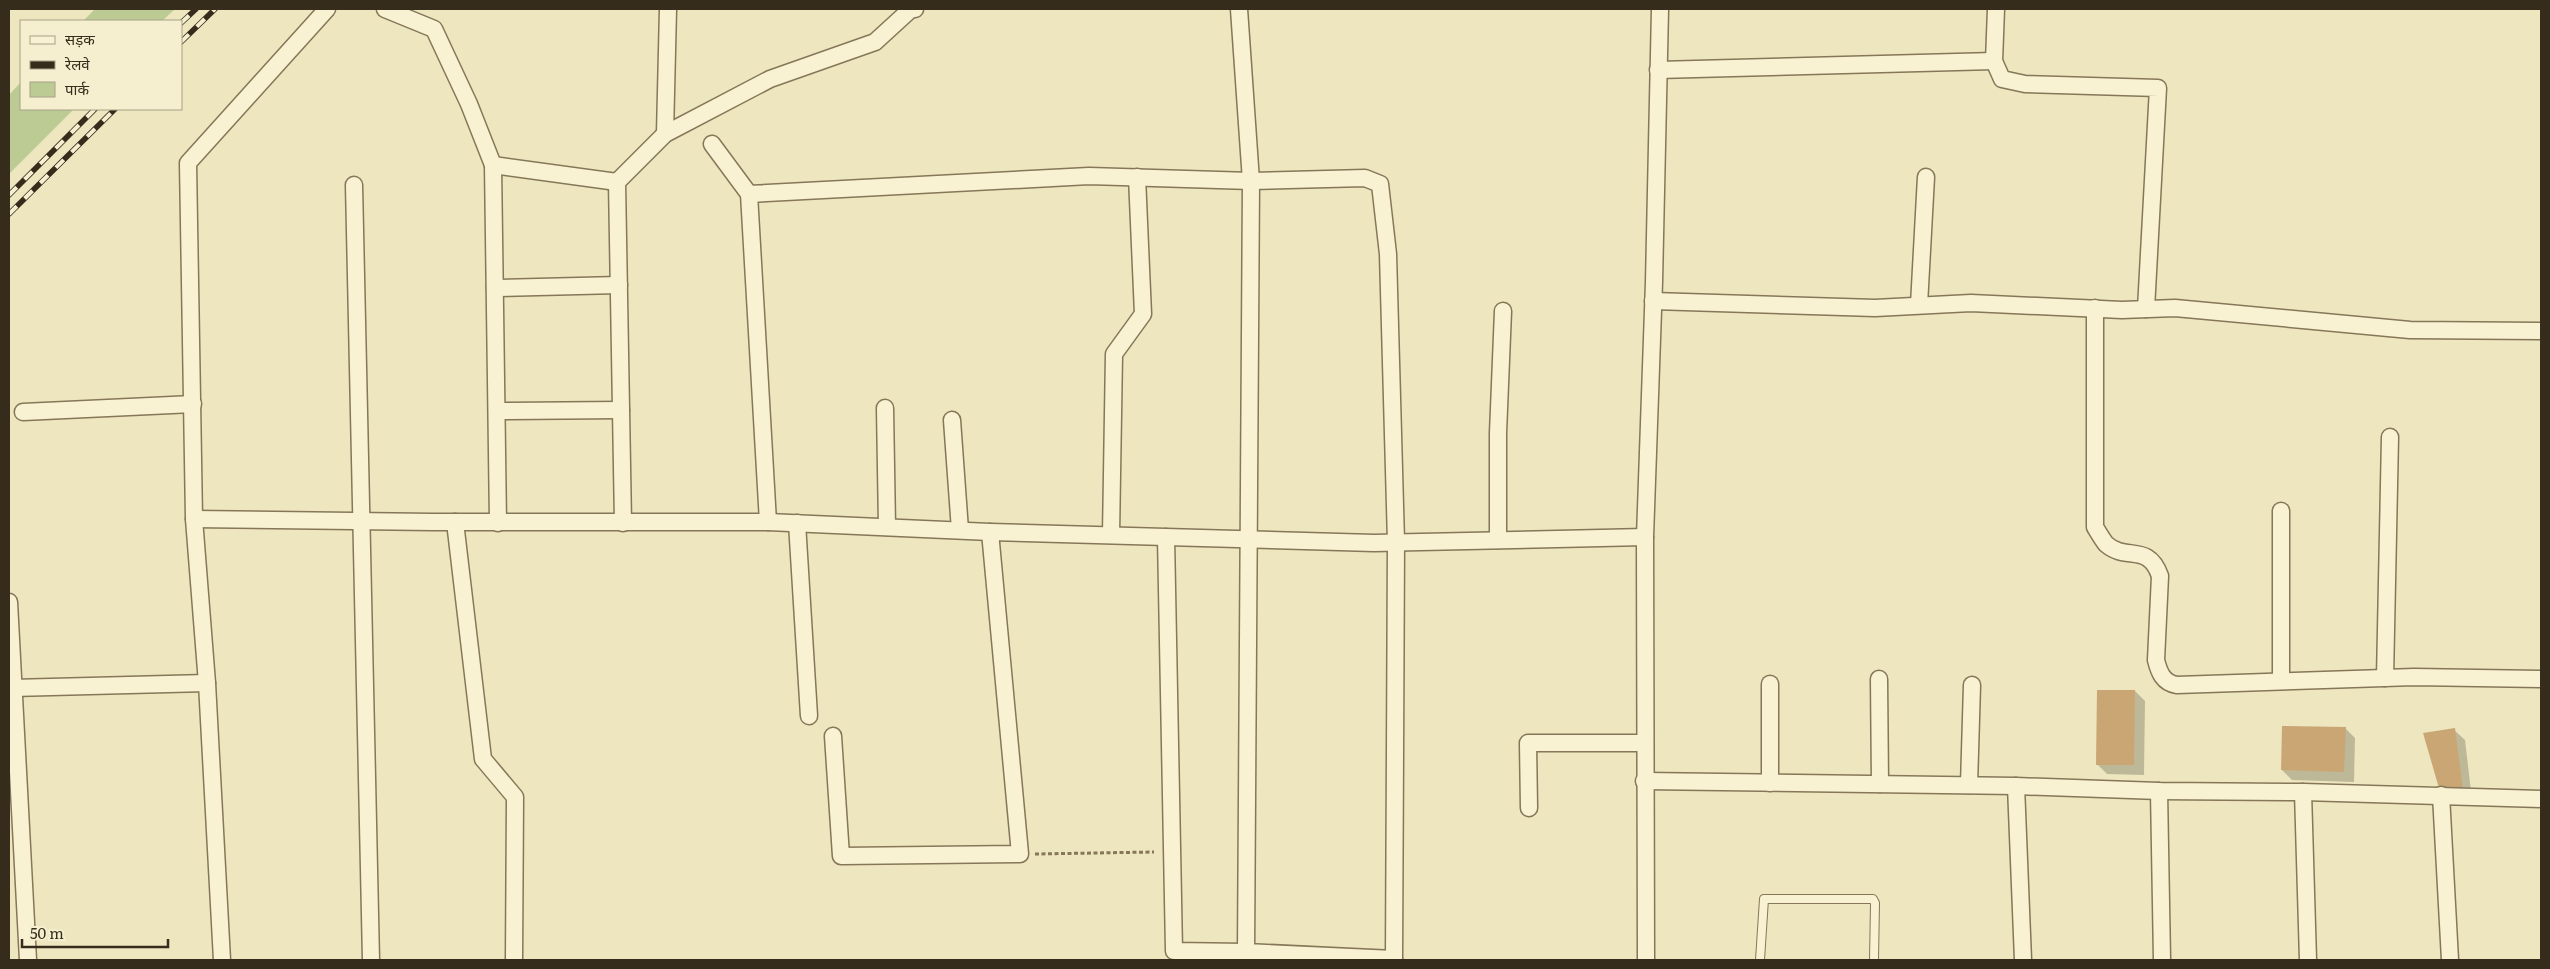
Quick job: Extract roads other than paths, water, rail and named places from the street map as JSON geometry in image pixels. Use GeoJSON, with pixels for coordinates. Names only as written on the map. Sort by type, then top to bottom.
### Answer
{"type":"FeatureCollection","features":[{"type":"Feature","properties":{"kind":"street"},"geometry":{"type":"LineString","coordinates":[[222,960],[207,683],[194,518],[188,163],[327,9]]}},
{"type":"Feature","properties":{"kind":"street"},"geometry":{"type":"LineString","coordinates":[[385,9],[434,29],[469,104],[493,165],[498,523]]}},
{"type":"Feature","properties":{"kind":"street"},"geometry":{"type":"LineString","coordinates":[[665,134],[668,9]]}},
{"type":"Feature","properties":{"kind":"street"},"geometry":{"type":"LineString","coordinates":[[622,523],[617,182],[665,134],[770,80],[875,42],[910,10],[915,9]]}},
{"type":"Feature","properties":{"kind":"street"},"geometry":{"type":"LineString","coordinates":[[1239,9],[1251,180],[1246,952]]}},
{"type":"Feature","properties":{"kind":"street"},"geometry":{"type":"LineString","coordinates":[[1646,960],[1644,781],[1645,537],[1660,9]]}},
{"type":"Feature","properties":{"kind":"street"},"geometry":{"type":"LineString","coordinates":[[1996,9],[1994,62],[2002,79],[2025,84],[2158,88],[2146,309]]}},
{"type":"Feature","properties":{"kind":"street"},"geometry":{"type":"LineString","coordinates":[[1658,70],[1994,62]]}},
{"type":"Feature","properties":{"kind":"street"},"geometry":{"type":"LineString","coordinates":[[712,144],[749,194],[768,522]]}},
{"type":"Feature","properties":{"kind":"street"},"geometry":{"type":"LineString","coordinates":[[493,165],[617,182]]}},
{"type":"Feature","properties":{"kind":"street"},"geometry":{"type":"LineString","coordinates":[[749,194],[1089,176],[1251,180],[1365,178],[1380,184],[1388,254],[1396,542],[1394,960],[1246,952],[1173,956],[1166,537]]}},
{"type":"Feature","properties":{"kind":"street"},"geometry":{"type":"LineString","coordinates":[[1920,305],[1926,177]]}},
{"type":"Feature","properties":{"kind":"street"},"geometry":{"type":"LineString","coordinates":[[1111,535],[1114,354],[1143,314],[1137,178]]}},
{"type":"Feature","properties":{"kind":"street"},"geometry":{"type":"LineString","coordinates":[[354,185],[371,960]]}},
{"type":"Feature","properties":{"kind":"street"},"geometry":{"type":"LineString","coordinates":[[495,288],[619,285]]}},
{"type":"Feature","properties":{"kind":"street"},"geometry":{"type":"LineString","coordinates":[[1653,301],[1865,308],[1971,303],[2209,310],[2410,330],[2541,331]]}},
{"type":"Feature","properties":{"kind":"street"},"geometry":{"type":"LineString","coordinates":[[2095,308],[2095,527],[2107,544],[2123,552],[2147,556],[2157,567],[2160,576],[2156,660],[2159,671],[2171,684],[2385,678],[2541,679]]}},
{"type":"Feature","properties":{"kind":"street"},"geometry":{"type":"LineString","coordinates":[[1498,540],[1498,433],[1503,311]]}},
{"type":"Feature","properties":{"kind":"street"},"geometry":{"type":"LineString","coordinates":[[23,412],[193,404]]}},
{"type":"Feature","properties":{"kind":"street"},"geometry":{"type":"LineString","coordinates":[[885,408],[887,527]]}},
{"type":"Feature","properties":{"kind":"street"},"geometry":{"type":"LineString","coordinates":[[497,411],[621,410]]}},
{"type":"Feature","properties":{"kind":"street"},"geometry":{"type":"LineString","coordinates":[[952,420],[960,530]]}},
{"type":"Feature","properties":{"kind":"street"},"geometry":{"type":"LineString","coordinates":[[2385,678],[2390,438]]}},
{"type":"Feature","properties":{"kind":"street"},"geometry":{"type":"LineString","coordinates":[[2281,511],[2281,680]]}},
{"type":"Feature","properties":{"kind":"street"},"geometry":{"type":"LineString","coordinates":[[194,518],[498,523],[768,522],[990,532],[1396,542],[1645,537]]}},
{"type":"Feature","properties":{"kind":"street"},"geometry":{"type":"LineString","coordinates":[[455,522],[483,759],[515,797],[514,960]]}},
{"type":"Feature","properties":{"kind":"street"},"geometry":{"type":"LineString","coordinates":[[797,523],[809,716]]}},
{"type":"Feature","properties":{"kind":"street"},"geometry":{"type":"LineString","coordinates":[[833,736],[841,856],[1020,854],[990,532]]}},
{"type":"Feature","properties":{"kind":"street"},"geometry":{"type":"LineString","coordinates":[[9,602],[12,688],[28,960]]}},
{"type":"Feature","properties":{"kind":"street"},"geometry":{"type":"LineString","coordinates":[[1879,679],[1880,784]]}},
{"type":"Feature","properties":{"kind":"street"},"geometry":{"type":"LineString","coordinates":[[12,688],[207,683]]}},
{"type":"Feature","properties":{"kind":"street"},"geometry":{"type":"LineString","coordinates":[[1770,684],[1770,783]]}},
{"type":"Feature","properties":{"kind":"street"},"geometry":{"type":"LineString","coordinates":[[1969,785],[1972,685]]}},
{"type":"Feature","properties":{"kind":"street"},"geometry":{"type":"LineString","coordinates":[[1529,808],[1528,744],[1645,743]]}},
{"type":"Feature","properties":{"kind":"street"},"geometry":{"type":"LineString","coordinates":[[1644,781],[1969,785],[2158,791],[2441,795],[2541,799]]}},
{"type":"Feature","properties":{"kind":"street"},"geometry":{"type":"LineString","coordinates":[[2016,786],[2023,960]]}},
{"type":"Feature","properties":{"kind":"street"},"geometry":{"type":"LineString","coordinates":[[2158,791],[2162,960]]}},
{"type":"Feature","properties":{"kind":"street"},"geometry":{"type":"LineString","coordinates":[[2303,792],[2308,960]]}},
{"type":"Feature","properties":{"kind":"street"},"geometry":{"type":"LineString","coordinates":[[2441,795],[2450,960]]}},
{"type":"Feature","properties":{"kind":"lane"},"geometry":{"type":"LineString","coordinates":[[1760,960],[1764,899],[1873,899],[1875,903],[1874,960]]}},
{"type":"Feature","properties":{"kind":"railway"},"geometry":{"type":"LineString","coordinates":[[182,22],[196,9]]}},
{"type":"Feature","properties":{"kind":"railway"},"geometry":{"type":"LineString","coordinates":[[182,41],[215,9]]}},
{"type":"Feature","properties":{"kind":"railway"},"geometry":{"type":"LineString","coordinates":[[9,195],[94,110]]}},
{"type":"Feature","properties":{"kind":"railway"},"geometry":{"type":"LineString","coordinates":[[9,214],[114,110]]}}]}
